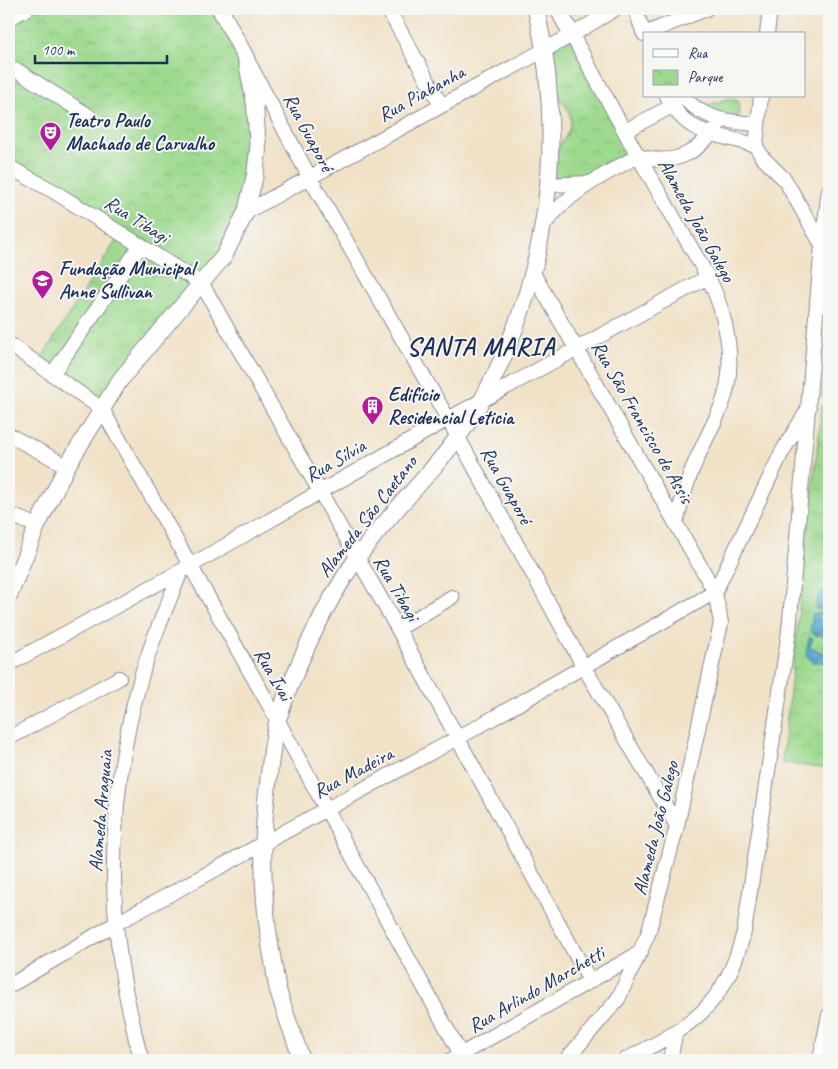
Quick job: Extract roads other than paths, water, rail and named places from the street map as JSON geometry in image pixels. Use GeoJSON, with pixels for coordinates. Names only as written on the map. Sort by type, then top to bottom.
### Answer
{"type":"FeatureCollection","features":[{"type":"Feature","properties":{"kind":"main road"},"geometry":{"type":"LineString","coordinates":[[9,591],[66,466],[120,380],[202,284],[234,240],[246,212],[255,176],[258,131],[246,58],[220,9]]}},
{"type":"Feature","properties":{"kind":"main road","name":"Alameda São Caetano"},"geometry":{"type":"LineString","coordinates":[[302,1060],[278,988],[265,912],[262,843],[271,760],[278,721],[330,599],[356,559],[458,436],[481,401],[514,326],[533,273],[548,185],[552,123],[545,49],[536,9]]}},
{"type":"Feature","properties":{"kind":"main road"},"geometry":{"type":"LineString","coordinates":[[558,9],[572,35]]}},
{"type":"Feature","properties":{"kind":"street"},"geometry":{"type":"LineString","coordinates":[[9,18],[26,9]]}},
{"type":"Feature","properties":{"kind":"street"},"geometry":{"type":"LineString","coordinates":[[388,9],[441,105]]}},
{"type":"Feature","properties":{"kind":"street","name":"Rua Piabanha"},"geometry":{"type":"LineString","coordinates":[[246,212],[572,35],[615,9]]}},
{"type":"Feature","properties":{"kind":"street"},"geometry":{"type":"LineString","coordinates":[[635,9],[643,32]]}},
{"type":"Feature","properties":{"kind":"street"},"geometry":{"type":"LineString","coordinates":[[649,32],[706,9]]}},
{"type":"Feature","properties":{"kind":"street"},"geometry":{"type":"LineString","coordinates":[[767,32],[770,9]]}},
{"type":"Feature","properties":{"kind":"street","name":"Alameda João Galego"},"geometry":{"type":"LineString","coordinates":[[572,35],[638,156],[708,277],[718,296],[724,318],[728,342],[728,383],[721,407],[694,465],[676,522]]}},
{"type":"Feature","properties":{"kind":"street","name":"Rua Guaporé"},"geometry":{"type":"LineString","coordinates":[[246,58],[310,178],[458,436],[584,666],[677,826]]}},
{"type":"Feature","properties":{"kind":"street"},"geometry":{"type":"LineString","coordinates":[[9,69],[18,71],[89,116]]}},
{"type":"Feature","properties":{"kind":"street"},"geometry":{"type":"LineString","coordinates":[[684,98],[695,108],[721,121],[758,124]]}},
{"type":"Feature","properties":{"kind":"street"},"geometry":{"type":"LineString","coordinates":[[761,98],[756,146],[762,157],[785,180],[822,245]]}},
{"type":"Feature","properties":{"kind":"street"},"geometry":{"type":"LineString","coordinates":[[625,131],[669,101],[689,123],[709,135],[756,146]]}},
{"type":"Feature","properties":{"kind":"street"},"geometry":{"type":"LineString","coordinates":[[542,227],[562,203],[590,183],[638,156],[657,161],[678,159],[709,135],[721,121]]}},
{"type":"Feature","properties":{"kind":"street","name":"Rua Tibagi"},"geometry":{"type":"LineString","coordinates":[[9,167],[141,245],[202,284],[356,559],[398,629],[456,739],[590,981]]}},
{"type":"Feature","properties":{"kind":"street"},"geometry":{"type":"LineString","coordinates":[[548,185],[590,183]]}},
{"type":"Feature","properties":{"kind":"street"},"geometry":{"type":"LineString","coordinates":[[625,1060],[675,1035],[700,1014],[722,989],[736,960],[744,932],[789,631],[822,245],[829,190]]}},
{"type":"Feature","properties":{"kind":"street"},"geometry":{"type":"LineString","coordinates":[[53,373],[141,245]]}},
{"type":"Feature","properties":{"kind":"street","name":"Rua São Francisco de Assis"},"geometry":{"type":"LineString","coordinates":[[533,273],[715,592]]}},
{"type":"Feature","properties":{"kind":"street","name":"Rua Sílvia"},"geometry":{"type":"LineString","coordinates":[[9,664],[185,568],[448,419],[708,277]]}},
{"type":"Feature","properties":{"kind":"street","name":"Rua Ivai"},"geometry":{"type":"LineString","coordinates":[[9,344],[102,409],[185,568],[278,721],[458,1058]]}},
{"type":"Feature","properties":{"kind":"street"},"geometry":{"type":"LineString","coordinates":[[715,592],[782,452],[809,408]]}},
{"type":"Feature","properties":{"kind":"street"},"geometry":{"type":"LineString","coordinates":[[9,435],[66,466]]}},
{"type":"Feature","properties":{"kind":"street"},"geometry":{"type":"LineString","coordinates":[[9,514],[37,526]]}},
{"type":"Feature","properties":{"kind":"street","name":"Alameda Araguaia"},"geometry":{"type":"LineString","coordinates":[[142,1060],[125,991],[115,924],[114,860],[116,823],[127,734],[147,658],[185,568]]}},
{"type":"Feature","properties":{"kind":"street","name":"Alameda João Galego"},"geometry":{"type":"LineString","coordinates":[[569,1057],[618,999],[641,952],[657,906],[720,635],[720,612],[715,592]]}},
{"type":"Feature","properties":{"kind":"street","name":"Rua Madeira"},"geometry":{"type":"LineString","coordinates":[[9,986],[115,924],[456,739],[715,592]]}},
{"type":"Feature","properties":{"kind":"street"},"geometry":{"type":"LineString","coordinates":[[398,629],[452,597]]}},
{"type":"Feature","properties":{"kind":"street"},"geometry":{"type":"LineString","coordinates":[[9,738],[119,678]]}},
{"type":"Feature","properties":{"kind":"street","name":"Rua Arlindo Marchetti"},"geometry":{"type":"LineString","coordinates":[[458,1058],[641,952]]}},
{"type":"Feature","properties":{"kind":"street"},"geometry":{"type":"LineString","coordinates":[[820,1060],[829,1015]]}},
{"type":"Feature","properties":{"kind":"street"},"geometry":{"type":"LineString","coordinates":[[670,1060],[675,1035]]}},
{"type":"Feature","properties":{"kind":"water"},"geometry":{"type":"Polygon","coordinates":[[[823,591],[829,591],[829,604],[825,610],[815,609],[819,594],[823,591]]]}},
{"type":"Feature","properties":{"kind":"water"},"geometry":{"type":"Polygon","coordinates":[[[813,613],[821,613],[819,620],[829,624],[829,636],[814,635],[810,631],[813,613]]]}},
{"type":"Feature","properties":{"kind":"water"},"geometry":{"type":"Polygon","coordinates":[[[809,638],[813,638],[810,647],[824,653],[828,652],[825,645],[829,644],[829,663],[812,662],[806,654],[809,638]]]}},
{"type":"Feature","properties":{"kind":"place","name":"Teatro Paulo Machado de Carvalho"},"geometry":{"type":"Point","coordinates":[50,151]}},
{"type":"Feature","properties":{"kind":"place","name":"Fundação Municipal Anne Sullivan"},"geometry":{"type":"Point","coordinates":[43,299]}},
{"type":"Feature","properties":{"kind":"place","name":"Edifício Residencial Leticia"},"geometry":{"type":"Point","coordinates":[372,425]}},
{"type":"Feature","properties":{"kind":"district","name":"SANTA MARIA"},"geometry":{"type":"Point","coordinates":[481,346]}}]}
